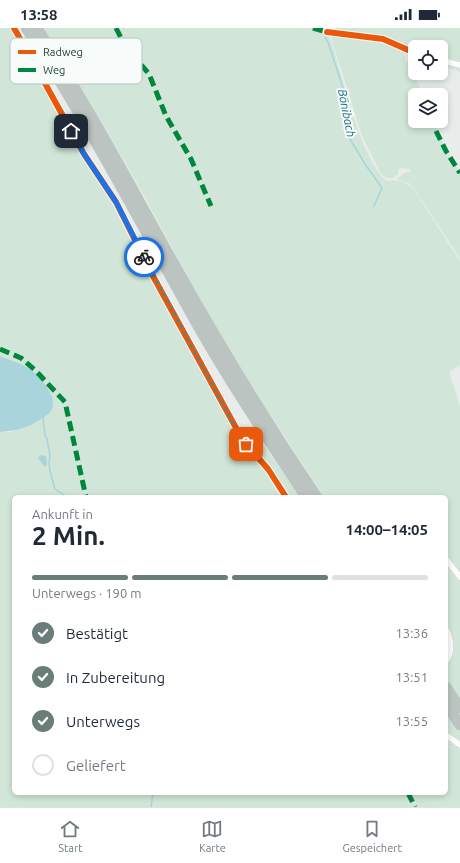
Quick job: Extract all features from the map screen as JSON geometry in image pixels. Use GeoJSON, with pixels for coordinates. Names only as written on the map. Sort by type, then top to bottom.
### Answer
{"type":"FeatureCollection","features":[{"type":"Feature","properties":{"kind":"highway"},"geometry":{"type":"LineString","coordinates":[[26,28],[32,38]]}},
{"type":"Feature","properties":{"kind":"highway"},"geometry":{"type":"LineString","coordinates":[[37,28],[44,38]]}},
{"type":"Feature","properties":{"kind":"highway"},"geometry":{"type":"LineString","coordinates":[[61,84],[84,120],[199,327],[259,425],[305,495]]}},
{"type":"Feature","properties":{"kind":"highway"},"geometry":{"type":"LineString","coordinates":[[73,84],[99,128],[171,260],[226,354],[316,495]]}},
{"type":"Feature","properties":{"kind":"highway"},"geometry":{"type":"LineString","coordinates":[[448,690],[460,708]]}},
{"type":"Feature","properties":{"kind":"highway"},"geometry":{"type":"LineString","coordinates":[[448,707],[460,725]]}},
{"type":"Feature","properties":{"kind":"street"},"geometry":{"type":"LineString","coordinates":[[14,28],[20,38]]}},
{"type":"Feature","properties":{"kind":"street"},"geometry":{"type":"LineString","coordinates":[[327,32],[383,39],[408,50]]}},
{"type":"Feature","properties":{"kind":"street"},"geometry":{"type":"LineString","coordinates":[[448,62],[460,65]]}},
{"type":"Feature","properties":{"kind":"street"},"geometry":{"type":"LineString","coordinates":[[45,84],[84,154],[116,202],[154,278],[235,426],[246,444],[268,469],[285,495]]}},
{"type":"Feature","properties":{"kind":"street"},"geometry":{"type":"LineString","coordinates":[[448,562],[460,577]]}},
{"type":"Feature","properties":{"kind":"street"},"geometry":{"type":"LineString","coordinates":[[448,633],[450,637],[448,658]]}},
{"type":"Feature","properties":{"kind":"street"},"geometry":{"type":"LineString","coordinates":[[448,736],[460,745]]}},
{"type":"Feature","properties":{"kind":"green space"},"geometry":{"type":"Polygon","coordinates":[[[0,28],[10,28],[15,38],[10,38],[10,84],[41,84],[62,123],[117,209],[228,419],[264,445],[299,495],[12,495],[12,795],[448,795],[448,495],[323,495],[214,324],[138,185],[79,84],[142,84],[142,38],[50,38],[44,28],[323,28],[333,45],[357,126],[369,156],[386,181],[402,181],[414,190],[460,261],[460,365],[449,372],[460,406],[460,807],[0,807],[0,432],[11,432],[51,394],[40,379],[29,370],[0,356],[0,28]]]}},
{"type":"Feature","properties":{"kind":"green space"},"geometry":{"type":"Polygon","coordinates":[[[336,28],[460,28],[460,64],[448,61],[448,40],[408,40],[408,50],[403,48],[406,62],[408,61],[408,80],[416,80],[420,88],[408,88],[408,128],[436,128],[446,150],[460,172],[460,258],[414,189],[409,183],[396,179],[406,172],[410,172],[410,169],[401,168],[398,170],[398,174],[394,178],[386,178],[380,172],[362,136],[331,37],[336,28]]]}},
{"type":"Feature","properties":{"kind":"green space"},"geometry":{"type":"Polygon","coordinates":[[[448,65],[460,68],[460,72],[448,68],[448,65]]]}},
{"type":"Feature","properties":{"kind":"water"},"geometry":{"type":"Polygon","coordinates":[[[0,356],[25,366],[32,371],[50,392],[53,404],[49,413],[31,425],[11,431],[0,432],[0,356]]]}},
{"type":"Feature","properties":{"kind":"water"},"geometry":{"type":"Polygon","coordinates":[[[40,455],[46,456],[47,464],[45,467],[38,458],[40,455]]]}},
{"type":"Feature","properties":{"kind":"waterway","name":"Bönibach"},"geometry":{"type":"LineString","coordinates":[[325,37],[343,88],[342,93],[349,123],[350,139],[382,188],[374,206]]}},
{"type":"Feature","properties":{"kind":"waterway"},"geometry":{"type":"LineString","coordinates":[[42,417],[50,456],[50,471],[55,489],[64,495]]}},
{"type":"Feature","properties":{"kind":"waterway"},"geometry":{"type":"LineString","coordinates":[[151,807],[153,795]]}},
{"type":"Feature","properties":{"kind":"marked path"},"geometry":{"type":"LineString","coordinates":[[116,28],[121,38]]}},
{"type":"Feature","properties":{"kind":"marked path"},"geometry":{"type":"LineString","coordinates":[[313,28],[327,32]]}},
{"type":"Feature","properties":{"kind":"marked path"},"geometry":{"type":"LineString","coordinates":[[142,66],[149,74],[166,116],[191,159],[211,206]]}},
{"type":"Feature","properties":{"kind":"marked path"},"geometry":{"type":"LineString","coordinates":[[436,131],[446,151],[460,173]]}},
{"type":"Feature","properties":{"kind":"marked path"},"geometry":{"type":"LineString","coordinates":[[0,349],[21,358],[36,371],[65,402],[86,495]]}},
{"type":"Feature","properties":{"kind":"marked path"},"geometry":{"type":"LineString","coordinates":[[409,795],[415,807]]}},
{"type":"Feature","properties":{"kind":"cycle path"},"geometry":{"type":"LineString","coordinates":[[14,28],[20,38]]}},
{"type":"Feature","properties":{"kind":"cycle path"},"geometry":{"type":"LineString","coordinates":[[327,32],[383,39],[408,50]]}},
{"type":"Feature","properties":{"kind":"cycle path"},"geometry":{"type":"LineString","coordinates":[[45,84],[84,154],[116,202],[154,278],[235,426],[246,444],[268,469],[285,495]]}},
{"type":"Feature","properties":{"kind":"way so far"},"geometry":{"type":"LineString","coordinates":[[144,257],[230,418],[246,444]]}},
{"type":"Feature","properties":{"kind":"route"},"geometry":{"type":"LineString","coordinates":[[71,131],[84,154],[110,191],[144,257]]}}]}
